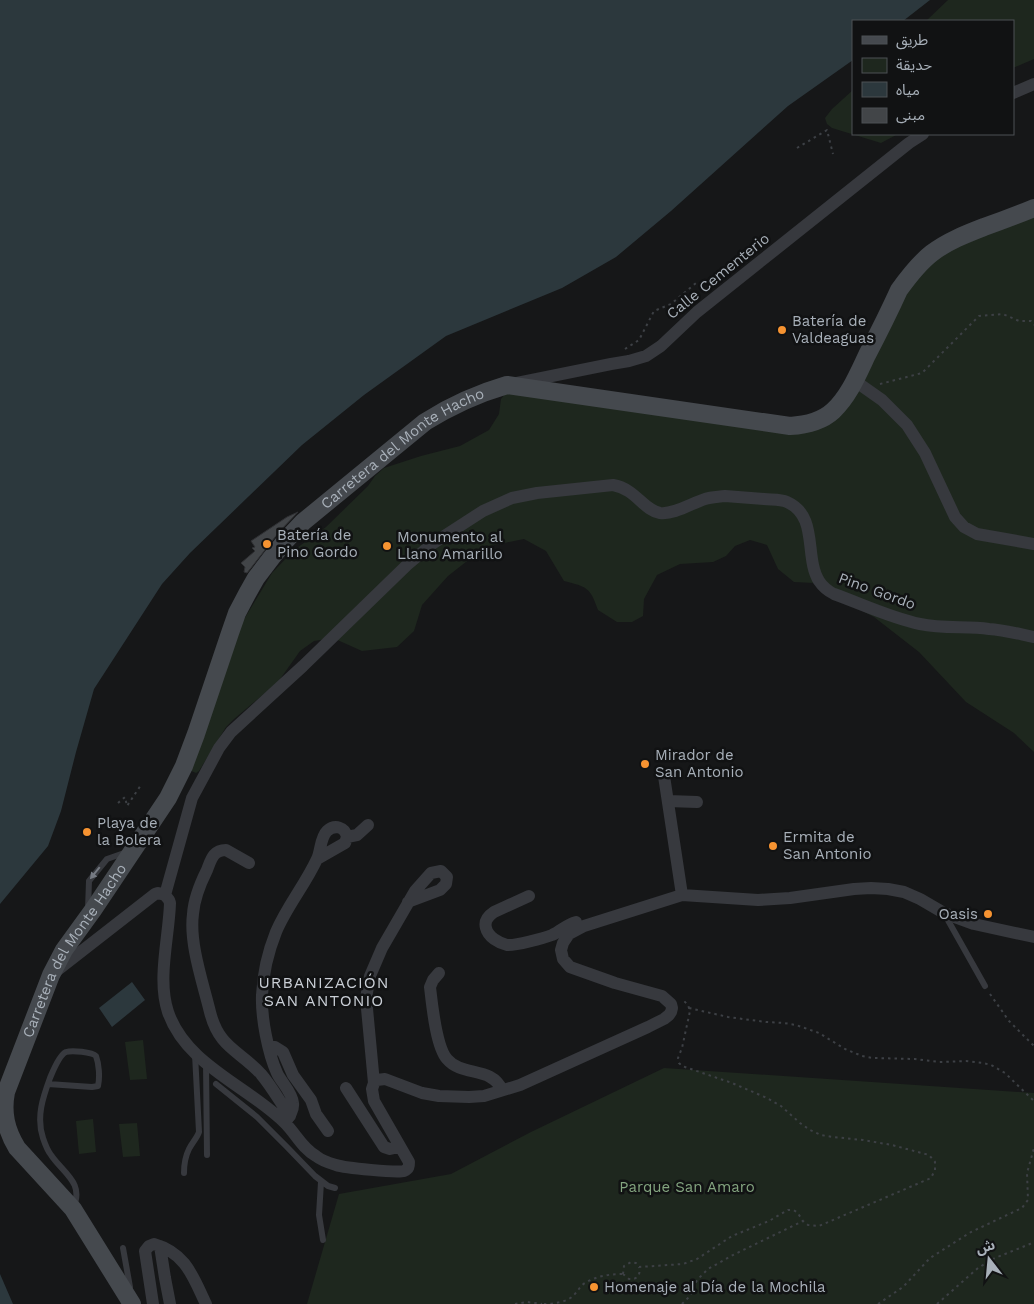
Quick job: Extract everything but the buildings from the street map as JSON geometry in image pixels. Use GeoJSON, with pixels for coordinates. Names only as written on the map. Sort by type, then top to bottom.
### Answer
{"type":"FeatureCollection","features":[{"type":"Feature","properties":{"kind":"main road","name":"Carretera del Monte Hacho"},"geometry":{"type":"LineString","coordinates":[[129,1299],[73,1209],[17,1148],[6,1126],[4,1102],[6,1092],[51,975],[64,950],[168,798],[184,766],[196,734],[237,613],[256,578],[272,557],[304,522],[425,422],[444,410],[485,391],[507,386],[790,426],[805,425],[820,420],[832,411],[859,384],[900,290],[909,276],[932,252],[961,236],[1034,208]]}},
{"type":"Feature","properties":{"kind":"street"},"geometry":{"type":"LineString","coordinates":[[1014,93],[1034,84]]}},
{"type":"Feature","properties":{"kind":"street","name":"Calle Cementerio"},"geometry":{"type":"LineString","coordinates":[[507,386],[646,356],[661,346],[697,312],[921,135]]}},
{"type":"Feature","properties":{"kind":"street"},"geometry":{"type":"LineString","coordinates":[[859,384],[882,400],[907,426],[925,453],[955,517],[964,528],[977,534],[1034,544]]}},
{"type":"Feature","properties":{"kind":"street","name":"Pino Gordo"},"geometry":{"type":"LineString","coordinates":[[165,895],[192,798],[219,748],[231,732],[303,666],[407,565],[432,544],[483,511],[512,498],[537,493],[614,485],[627,489],[652,510],[660,513],[669,513],[696,502],[725,496],[785,501],[795,506],[807,524],[816,575],[826,590],[900,619],[921,624],[988,629],[1034,637]]}},
{"type":"Feature","properties":{"kind":"street"},"geometry":{"type":"LineString","coordinates":[[664,776],[682,895]]}},
{"type":"Feature","properties":{"kind":"street"},"geometry":{"type":"LineString","coordinates":[[668,801],[697,802]]}},
{"type":"Feature","properties":{"kind":"street"},"geometry":{"type":"LineString","coordinates":[[348,837],[357,835],[368,825]]}},
{"type":"Feature","properties":{"kind":"street"},"geometry":{"type":"LineString","coordinates":[[288,1120],[294,1108],[292,1099],[274,1066],[262,1010],[265,969],[285,913],[317,859],[322,841],[328,831],[334,828],[341,828],[348,837]]}},
{"type":"Feature","properties":{"kind":"street"},"geometry":{"type":"LineString","coordinates":[[317,859],[345,843],[348,837]]}},
{"type":"Feature","properties":{"kind":"street"},"geometry":{"type":"LineString","coordinates":[[249,863],[226,850],[214,854],[194,902],[192,914],[193,940],[210,1012],[217,1033],[223,1041],[259,1072],[269,1084],[306,1149],[327,1162],[338,1166],[388,1171],[404,1171],[409,1166],[409,1162],[374,1101],[372,1089],[374,1083],[366,1011],[367,986],[370,976],[408,902]]}},
{"type":"Feature","properties":{"kind":"street"},"geometry":{"type":"LineString","coordinates":[[374,1083],[377,1080],[385,1080],[422,1093],[439,1096],[484,1096],[520,1085],[664,1019],[671,1012],[672,1008],[671,1004],[662,996],[616,984],[570,966],[563,959],[561,950],[569,934],[584,926],[682,895],[758,900],[871,888],[888,889],[904,892],[944,913],[974,924],[1034,937]]}},
{"type":"Feature","properties":{"kind":"street"},"geometry":{"type":"LineString","coordinates":[[51,975],[155,894],[165,895],[169,900],[170,906],[164,983],[165,998],[174,1026],[182,1039],[195,1053],[265,1106],[288,1120]]}},
{"type":"Feature","properties":{"kind":"street"},"geometry":{"type":"LineString","coordinates":[[528,896],[489,916],[486,921],[486,927],[492,937],[501,943],[512,945],[548,937],[576,922],[584,926]]}},
{"type":"Feature","properties":{"kind":"street"},"geometry":{"type":"LineString","coordinates":[[439,973],[430,987],[442,1052],[447,1060],[456,1066],[493,1078],[502,1090]]}},
{"type":"Feature","properties":{"kind":"street"},"geometry":{"type":"LineString","coordinates":[[269,1047],[275,1047],[283,1052],[293,1075],[311,1100],[316,1114],[328,1131]]}},
{"type":"Feature","properties":{"kind":"street"},"geometry":{"type":"LineString","coordinates":[[346,1088],[384,1147],[390,1149],[399,1147]]}},
{"type":"Feature","properties":{"kind":"street"},"geometry":{"type":"LineString","coordinates":[[153,1304],[146,1251],[149,1246],[154,1244],[169,1249],[183,1261],[206,1304]]}},
{"type":"Feature","properties":{"kind":"street"},"geometry":{"type":"LineString","coordinates":[[160,1246],[170,1304]]}},
{"type":"Feature","properties":{"kind":"lane"},"geometry":{"type":"LineString","coordinates":[[944,913],[985,986]]}},
{"type":"Feature","properties":{"kind":"lane"},"geometry":{"type":"LineString","coordinates":[[48,1084],[98,1086],[98,1060],[96,1056],[92,1053],[65,1052],[55,1065],[48,1084],[43,1098],[40,1116],[42,1137],[52,1156],[75,1184],[77,1192],[73,1209]]}},
{"type":"Feature","properties":{"kind":"lane"},"geometry":{"type":"LineString","coordinates":[[184,1173],[186,1156],[199,1132],[195,1053]]}},
{"type":"Feature","properties":{"kind":"lane"},"geometry":{"type":"LineString","coordinates":[[206,1062],[207,1155]]}},
{"type":"Feature","properties":{"kind":"lane"},"geometry":{"type":"LineString","coordinates":[[216,1084],[257,1117],[288,1146],[321,1182],[335,1188]]}},
{"type":"Feature","properties":{"kind":"lane"},"geometry":{"type":"LineString","coordinates":[[257,1117],[265,1106]]}},
{"type":"Feature","properties":{"kind":"lane"},"geometry":{"type":"LineString","coordinates":[[321,1182],[318,1216],[323,1240]]}},
{"type":"Feature","properties":{"kind":"lane"},"geometry":{"type":"LineString","coordinates":[[123,1248],[130,1287],[129,1299]]}},
{"type":"Feature","properties":{"kind":"path"},"geometry":{"type":"LineString","coordinates":[[797,148],[827,130],[833,154]]}},
{"type":"Feature","properties":{"kind":"path"},"geometry":{"type":"LineString","coordinates":[[625,350],[639,340],[654,311],[671,304],[696,283]]}},
{"type":"Feature","properties":{"kind":"path"},"geometry":{"type":"LineString","coordinates":[[859,384],[922,373],[978,316],[1003,314],[1019,321],[1031,321],[1034,325]]}},
{"type":"Feature","properties":{"kind":"path"},"geometry":{"type":"LineString","coordinates":[[118,803],[125,797],[127,806],[141,785]]}},
{"type":"Feature","properties":{"kind":"path"},"geometry":{"type":"LineString","coordinates":[[985,986],[1009,1021],[1034,1046]]}},
{"type":"Feature","properties":{"kind":"path"},"geometry":{"type":"LineString","coordinates":[[639,1267],[683,1264],[697,1259],[732,1236],[769,1221],[788,1210],[797,1212],[808,1225],[819,1226],[923,1182],[931,1178],[935,1170],[934,1162],[929,1155],[892,1145],[821,1135],[810,1130],[781,1106],[767,1098],[732,1083],[682,1066],[678,1063],[678,1058],[690,1011],[683,1000],[675,996]]}},
{"type":"Feature","properties":{"kind":"path"},"geometry":{"type":"LineString","coordinates":[[689,1008],[728,1017],[796,1025],[819,1033],[845,1050],[862,1056],[939,1062],[966,1061],[991,1065],[1005,1073],[1034,1101]]}},
{"type":"Feature","properties":{"kind":"path"},"geometry":{"type":"LineString","coordinates":[[878,1304],[903,1287],[930,1258],[971,1232],[1022,1208],[1028,1200],[1027,1172],[1034,1148]]}},
{"type":"Feature","properties":{"kind":"path"},"geometry":{"type":"LineString","coordinates":[[682,1304],[690,1296],[697,1280],[708,1269],[733,1254],[803,1221]]}},
{"type":"Feature","properties":{"kind":"path"},"geometry":{"type":"LineString","coordinates":[[937,1304],[978,1268],[995,1258],[1030,1244],[1034,1240]]}},
{"type":"Feature","properties":{"kind":"path"},"geometry":{"type":"LineString","coordinates":[[514,1304],[527,1302],[543,1304],[566,1300],[571,1298],[586,1282],[610,1274],[623,1274],[629,1279],[637,1277],[640,1273],[639,1267],[633,1262],[628,1263],[623,1269],[623,1274]]}},
{"type":"Feature","properties":{"kind":"green space"},"geometry":{"type":"Polygon","coordinates":[[[948,0],[1034,0],[1034,59],[1014,68],[1014,20],[927,20],[948,0]]]}},
{"type":"Feature","properties":{"kind":"green space"},"geometry":{"type":"Polygon","coordinates":[[[852,91],[852,134],[832,128],[827,124],[825,118],[852,91]]]}},
{"type":"Feature","properties":{"kind":"green space"},"geometry":{"type":"Polygon","coordinates":[[[855,135],[896,135],[881,143],[855,135]]]}},
{"type":"Feature","properties":{"kind":"green space"},"geometry":{"type":"Polygon","coordinates":[[[1034,213],[1034,752],[1014,733],[966,702],[919,652],[874,617],[824,591],[814,583],[794,582],[778,569],[767,545],[750,540],[735,546],[726,556],[713,562],[680,564],[657,575],[644,599],[643,616],[632,622],[617,622],[598,610],[593,597],[587,589],[564,581],[546,551],[524,539],[485,547],[448,576],[422,605],[414,631],[397,647],[362,651],[333,638],[314,641],[300,651],[278,682],[226,727],[199,771],[196,773],[189,770],[232,639],[272,573],[294,550],[326,527],[384,468],[460,446],[489,430],[499,414],[501,399],[509,389],[797,419],[825,409],[839,396],[914,281],[941,251],[1034,213]]]}},
{"type":"Feature","properties":{"kind":"green space"},"geometry":{"type":"Polygon","coordinates":[[[143,1040],[147,1079],[130,1080],[125,1042],[143,1040]]]}},
{"type":"Feature","properties":{"kind":"green space","name":"Parque San Amaro"},"geometry":{"type":"Polygon","coordinates":[[[664,1068],[1034,1093],[1034,1304],[307,1304],[339,1194],[451,1174],[531,1132],[664,1068]]]}},
{"type":"Feature","properties":{"kind":"green space"},"geometry":{"type":"Polygon","coordinates":[[[93,1119],[96,1152],[79,1154],[76,1121],[93,1119]]]}},
{"type":"Feature","properties":{"kind":"green space"},"geometry":{"type":"Polygon","coordinates":[[[137,1123],[140,1156],[123,1157],[119,1124],[137,1123]]]}},
{"type":"Feature","properties":{"kind":"water"},"geometry":{"type":"Polygon","coordinates":[[[0,0],[930,0],[904,20],[852,20],[852,61],[788,106],[671,211],[616,257],[562,288],[446,336],[364,395],[302,445],[190,553],[162,584],[94,689],[61,811],[48,846],[0,904],[0,0]]]}},
{"type":"Feature","properties":{"kind":"water"},"geometry":{"type":"Polygon","coordinates":[[[132,982],[145,1000],[112,1027],[99,1008],[132,982]]]}},
{"type":"Feature","properties":{"kind":"water"},"geometry":{"type":"Polygon","coordinates":[[[0,1274],[13,1304],[0,1304],[0,1274]]]}},
{"type":"Feature","properties":{"kind":"place","name":"Batería de Valdeaguas"},"geometry":{"type":"Point","coordinates":[782,330]}},
{"type":"Feature","properties":{"kind":"place","name":"Batería de Pino Gordo"},"geometry":{"type":"Point","coordinates":[267,544]}},
{"type":"Feature","properties":{"kind":"place","name":"Monumento al Llano Amarillo"},"geometry":{"type":"Point","coordinates":[387,546]}},
{"type":"Feature","properties":{"kind":"place","name":"Mirador de San Antonio"},"geometry":{"type":"Point","coordinates":[645,764]}},
{"type":"Feature","properties":{"kind":"place","name":"Playa de la Bolera"},"geometry":{"type":"Point","coordinates":[87,832]}},
{"type":"Feature","properties":{"kind":"place","name":"Ermita de San Antonio"},"geometry":{"type":"Point","coordinates":[773,846]}},
{"type":"Feature","properties":{"kind":"place","name":"Oasis"},"geometry":{"type":"Point","coordinates":[988,914]}},
{"type":"Feature","properties":{"kind":"place","name":"Homenaje al Día de la Mochila"},"geometry":{"type":"Point","coordinates":[594,1287]}},
{"type":"Feature","properties":{"kind":"district","name":"URBANIZACIÓN SAN ANTONIO"},"geometry":{"type":"Point","coordinates":[324,991]}}]}
